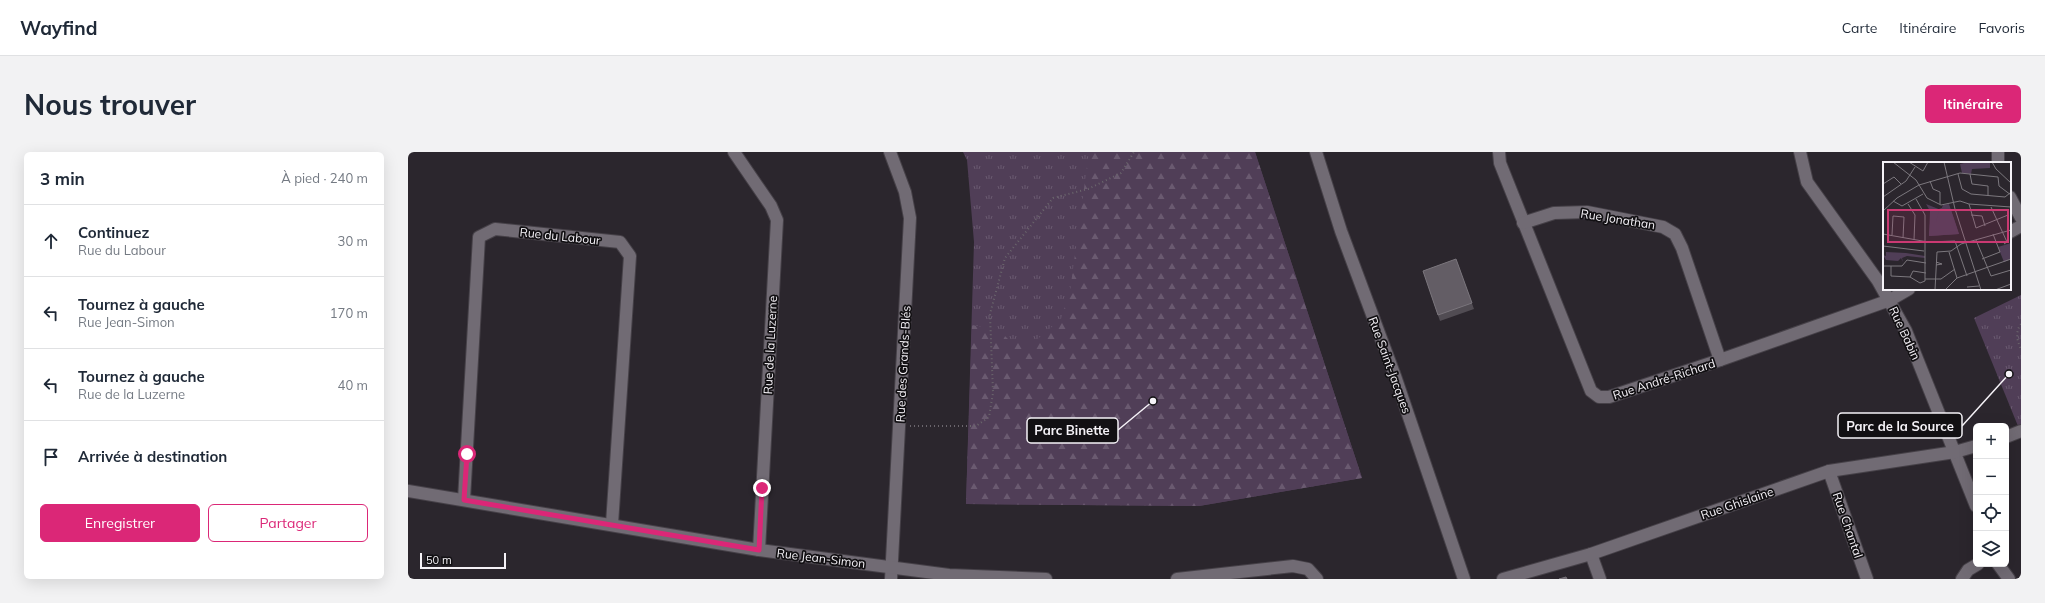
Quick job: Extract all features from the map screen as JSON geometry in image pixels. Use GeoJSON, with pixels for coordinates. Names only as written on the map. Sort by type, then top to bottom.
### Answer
{"type":"FeatureCollection","features":[{"type":"Feature","properties":{"kind":"street","name":"Rue de la Luzerne"},"geometry":{"type":"LineString","coordinates":[[734,152],[771,206],[777,220],[759,550]]}},
{"type":"Feature","properties":{"kind":"street","name":"Rue des Grands-Blés"},"geometry":{"type":"LineString","coordinates":[[890,152],[905,192],[910,218],[892,573]]}},
{"type":"Feature","properties":{"kind":"street","name":"Rue Saint-Jacques"},"geometry":{"type":"LineString","coordinates":[[1316,152],[1341,231],[1395,376],[1464,579]]}},
{"type":"Feature","properties":{"kind":"street","name":"Rue André-Richard"},"geometry":{"type":"LineString","coordinates":[[1499,152],[1500,163],[1523,223],[1591,391],[1599,397],[1608,397],[1720,360],[1890,300],[1908,290]]}},
{"type":"Feature","properties":{"kind":"street","name":"Rue Babin"},"geometry":{"type":"LineString","coordinates":[[1800,152],[1807,182],[1883,289]]}},
{"type":"Feature","properties":{"kind":"street"},"geometry":{"type":"LineString","coordinates":[[2011,199],[2021,218]]}},
{"type":"Feature","properties":{"kind":"street","name":"Rue Jonathan"},"geometry":{"type":"LineString","coordinates":[[1523,223],[1554,213],[1587,212],[1663,227],[1675,234],[1682,248],[1720,360]]}},
{"type":"Feature","properties":{"kind":"street"},"geometry":{"type":"LineString","coordinates":[[2011,231],[2021,226]]}},
{"type":"Feature","properties":{"kind":"street","name":"Rue du Labour"},"geometry":{"type":"LineString","coordinates":[[464,500],[479,237],[495,229],[620,242],[630,256],[612,524]]}},
{"type":"Feature","properties":{"kind":"street","name":"Rue Babin"},"geometry":{"type":"LineString","coordinates":[[1884,290],[1906,331],[1956,452],[1973,498]]}},
{"type":"Feature","properties":{"kind":"street"},"geometry":{"type":"LineString","coordinates":[[2009,436],[2021,431]]}},
{"type":"Feature","properties":{"kind":"street","name":"Rue Ghislaine"},"geometry":{"type":"LineString","coordinates":[[1502,579],[1591,554],[1829,471],[1956,452],[1973,447]]}},
{"type":"Feature","properties":{"kind":"street","name":"Rue Chantal"},"geometry":{"type":"LineString","coordinates":[[1829,471],[1867,579]]}},
{"type":"Feature","properties":{"kind":"street","name":"Rue Jean-Simon"},"geometry":{"type":"LineString","coordinates":[[408,491],[612,524],[892,573],[1046,579]]}},
{"type":"Feature","properties":{"kind":"street"},"geometry":{"type":"LineString","coordinates":[[1591,554],[1600,579]]}},
{"type":"Feature","properties":{"kind":"street"},"geometry":{"type":"LineString","coordinates":[[1177,579],[1292,566],[1308,569],[1317,579]]}},
{"type":"Feature","properties":{"kind":"street"},"geometry":{"type":"LineString","coordinates":[[1962,579],[1968,570],[1973,567]]}},
{"type":"Feature","properties":{"kind":"street"},"geometry":{"type":"LineString","coordinates":[[1998,567],[2009,579]]}},
{"type":"Feature","properties":{"kind":"path"},"geometry":{"type":"LineString","coordinates":[[900,426],[976,426],[989,417],[993,393],[990,314],[1005,258],[1053,198],[1088,189],[1121,173],[1134,152]]}},
{"type":"Feature","properties":{"kind":"path"},"geometry":{"type":"LineString","coordinates":[[2021,324],[2018,328],[2017,340],[2021,349]]}},
{"type":"Feature","properties":{"kind":"green space"},"geometry":{"type":"Polygon","coordinates":[[[963,152],[1255,152],[1362,478],[1199,506],[966,504],[974,242],[967,160],[963,152]]]}},
{"type":"Feature","properties":{"kind":"green space"},"geometry":{"type":"Polygon","coordinates":[[[1089,152],[1114,152],[1122,155],[1126,152],[1255,152],[1362,478],[1199,506],[966,504],[972,325],[999,330],[1012,343],[1034,342],[1061,319],[1070,291],[1089,152]]]}},
{"type":"Feature","properties":{"kind":"green space"},"geometry":{"type":"Polygon","coordinates":[[[2021,295],[2021,431],[2020,431],[1974,318],[2021,295]]]}},
{"type":"Feature","properties":{"kind":"building"},"geometry":{"type":"Polygon","coordinates":[[[1456,259],[1472,303],[1438,315],[1423,271],[1456,259]]]}},
{"type":"Feature","properties":{"kind":"place","name":"Parc de la Source"},"geometry":{"type":"Point","coordinates":[2009,374]}},
{"type":"Feature","properties":{"kind":"place","name":"Parc Binette"},"geometry":{"type":"Point","coordinates":[1153,401]}},
{"type":"Feature","properties":{"kind":"route"},"geometry":{"type":"LineString","coordinates":[[467,454],[464,500],[759,550],[762,488]]}}]}
